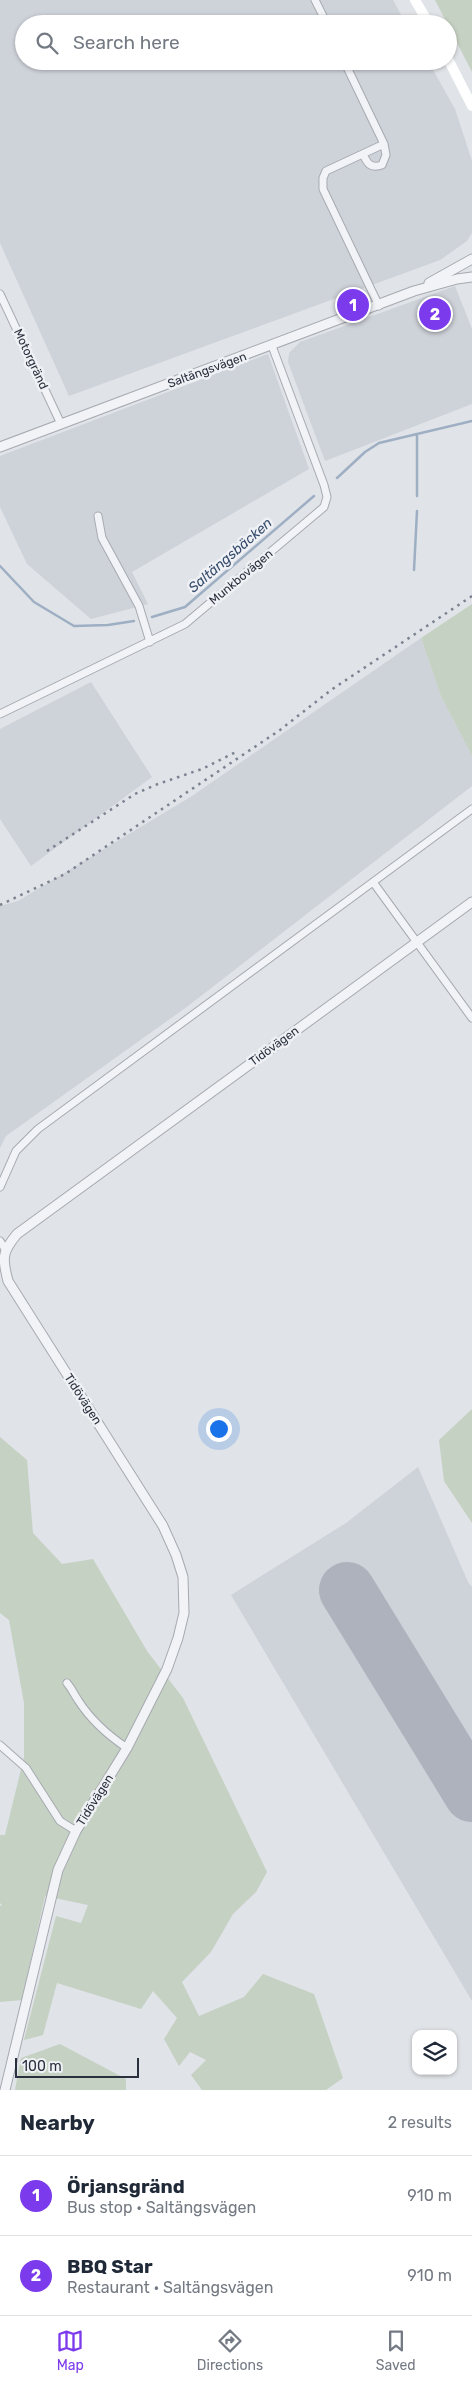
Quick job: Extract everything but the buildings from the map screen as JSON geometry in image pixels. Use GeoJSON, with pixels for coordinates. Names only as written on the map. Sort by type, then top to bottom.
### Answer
{"type":"FeatureCollection","features":[{"type":"Feature","properties":{"kind":"main road"},"geometry":{"type":"LineString","coordinates":[[415,0],[424,15]]}},
{"type":"Feature","properties":{"kind":"main road"},"geometry":{"type":"LineString","coordinates":[[454,70],[472,106]]}},
{"type":"Feature","properties":{"kind":"street"},"geometry":{"type":"LineString","coordinates":[[315,0],[322,15]]}},
{"type":"Feature","properties":{"kind":"street"},"geometry":{"type":"LineString","coordinates":[[348,70],[384,144],[386,156],[382,165],[372,166],[368,164],[363,154]]}},
{"type":"Feature","properties":{"kind":"street"},"geometry":{"type":"LineString","coordinates":[[379,306],[323,189],[323,178],[326,171],[384,144]]}},
{"type":"Feature","properties":{"kind":"street","name":"Saltängsvägen"},"geometry":{"type":"LineString","coordinates":[[0,447],[379,306],[414,291],[472,259]]}},
{"type":"Feature","properties":{"kind":"street","name":"Saltängsvägen"},"geometry":{"type":"LineString","coordinates":[[414,291],[457,279],[472,277]]}},
{"type":"Feature","properties":{"kind":"street","name":"Motorgränd"},"geometry":{"type":"LineString","coordinates":[[0,294],[61,424]]}},
{"type":"Feature","properties":{"kind":"street","name":"Munkbovägen"},"geometry":{"type":"LineString","coordinates":[[0,714],[185,624],[324,507],[327,497],[324,485],[272,346]]}},
{"type":"Feature","properties":{"kind":"street"},"geometry":{"type":"LineString","coordinates":[[98,516],[102,538],[139,606],[150,642]]}},
{"type":"Feature","properties":{"kind":"street"},"geometry":{"type":"LineString","coordinates":[[0,1187],[16,1151],[38,1129],[472,809]]}},
{"type":"Feature","properties":{"kind":"street"},"geometry":{"type":"LineString","coordinates":[[373,882],[472,1018]]}},
{"type":"Feature","properties":{"kind":"street","name":"Tidövägen"},"geometry":{"type":"LineString","coordinates":[[5,2090],[58,1870],[76,1831],[128,1748],[167,1669],[178,1638],[184,1613],[183,1577],[176,1555],[162,1526],[8,1281],[3,1264],[2,1245],[472,902]]}},
{"type":"Feature","properties":{"kind":"street"},"geometry":{"type":"LineString","coordinates":[[68,1683],[94,1719],[116,1741],[128,1748]]}},
{"type":"Feature","properties":{"kind":"street"},"geometry":{"type":"LineString","coordinates":[[0,1746],[26,1768],[60,1820],[76,1831]]}},
{"type":"Feature","properties":{"kind":"shaded area"},"geometry":{"type":"Polygon","coordinates":[[[0,0],[393,0],[401,15],[15,15],[15,70],[433,70],[455,109],[472,161],[472,233],[467,241],[440,260],[69,396],[0,243],[0,0]]]}},
{"type":"Feature","properties":{"kind":"shaded area"},"geometry":{"type":"Polygon","coordinates":[[[455,286],[472,329],[472,404],[325,461],[288,362],[289,353],[300,342],[455,286]]]}},
{"type":"Feature","properties":{"kind":"shaded area"},"geometry":{"type":"Polygon","coordinates":[[[268,354],[309,469],[132,572],[148,604],[91,619],[27,564],[0,507],[0,456],[268,354]]]}},
{"type":"Feature","properties":{"kind":"shaded area"},"geometry":{"type":"Polygon","coordinates":[[[421,638],[441,696],[472,756],[472,786],[188,1006],[6,1136],[0,1148],[0,906],[18,901],[192,796],[421,638]]]}},
{"type":"Feature","properties":{"kind":"shaded area"},"geometry":{"type":"Polygon","coordinates":[[[91,682],[152,777],[31,866],[0,819],[0,729],[91,682]]]}},
{"type":"Feature","properties":{"kind":"shaded area"},"geometry":{"type":"Polygon","coordinates":[[[418,1467],[468,1582],[472,1587],[472,2001],[231,1595],[346,1523],[418,1467]]]}},
{"type":"Feature","properties":{"kind":"green space"},"geometry":{"type":"Polygon","coordinates":[[[435,0],[472,0],[472,72],[457,43],[457,15],[443,15],[435,0]]]}},
{"type":"Feature","properties":{"kind":"green space"},"geometry":{"type":"Polygon","coordinates":[[[472,604],[472,756],[441,696],[421,638],[472,604]]]}},
{"type":"Feature","properties":{"kind":"green space"},"geometry":{"type":"Polygon","coordinates":[[[472,1409],[472,1523],[444,1481],[439,1440],[472,1409]]]}},
{"type":"Feature","properties":{"kind":"green space"},"geometry":{"type":"Polygon","coordinates":[[[0,1437],[27,1460],[33,1533],[62,1564],[93,1559],[147,1651],[183,1698],[267,1872],[256,1892],[233,1914],[211,1952],[182,1982],[199,2016],[244,1997],[263,1974],[314,1994],[343,2078],[326,2090],[202,2090],[191,2075],[206,2060],[190,2052],[179,2066],[164,2039],[177,2018],[153,1991],[141,2009],[57,1983],[43,2035],[24,2040],[56,1916],[81,1923],[88,1905],[45,1896],[22,2000],[0,2002],[0,1906],[2,1905],[0,1903],[0,1835],[5,1835],[24,1757],[24,1703],[9,1620],[0,1613],[0,1437]]]}},
{"type":"Feature","properties":{"kind":"green space"},"geometry":{"type":"Polygon","coordinates":[[[60,2044],[126,2079],[126,2090],[15,2090],[21,2058],[60,2044]]]}},
{"type":"Feature","properties":{"kind":"waterway","name":"Saltängsbäcken"},"geometry":{"type":"LineString","coordinates":[[337,478],[365,452],[379,443],[472,421]]}},
{"type":"Feature","properties":{"kind":"waterway","name":"Saltängsbäcken"},"geometry":{"type":"LineString","coordinates":[[417,435],[417,496]]}},
{"type":"Feature","properties":{"kind":"waterway","name":"Saltängsbäcken"},"geometry":{"type":"LineString","coordinates":[[152,617],[185,607],[314,496]]}},
{"type":"Feature","properties":{"kind":"waterway","name":"Saltängsbäcken"},"geometry":{"type":"LineString","coordinates":[[414,570],[417,511]]}},
{"type":"Feature","properties":{"kind":"waterway","name":"Saltängsbäcken"},"geometry":{"type":"LineString","coordinates":[[0,566],[34,602],[74,626],[108,625],[134,621]]}},
{"type":"Feature","properties":{"kind":"runway"},"geometry":{"type":"LineString","coordinates":[[347,1590],[472,1794]]}},
{"type":"Feature","properties":{"kind":"railway"},"geometry":{"type":"LineString","coordinates":[[0,905],[65,874],[280,730],[331,690],[472,596]]}},
{"type":"Feature","properties":{"kind":"railway"},"geometry":{"type":"LineString","coordinates":[[47,851],[135,794],[202,769],[238,751]]}},
{"type":"Feature","properties":{"kind":"place","name":"Örjansgränd"},"geometry":{"type":"Point","coordinates":[353,305]}},
{"type":"Feature","properties":{"kind":"place","name":"BBQ Star"},"geometry":{"type":"Point","coordinates":[435,314]}}]}
